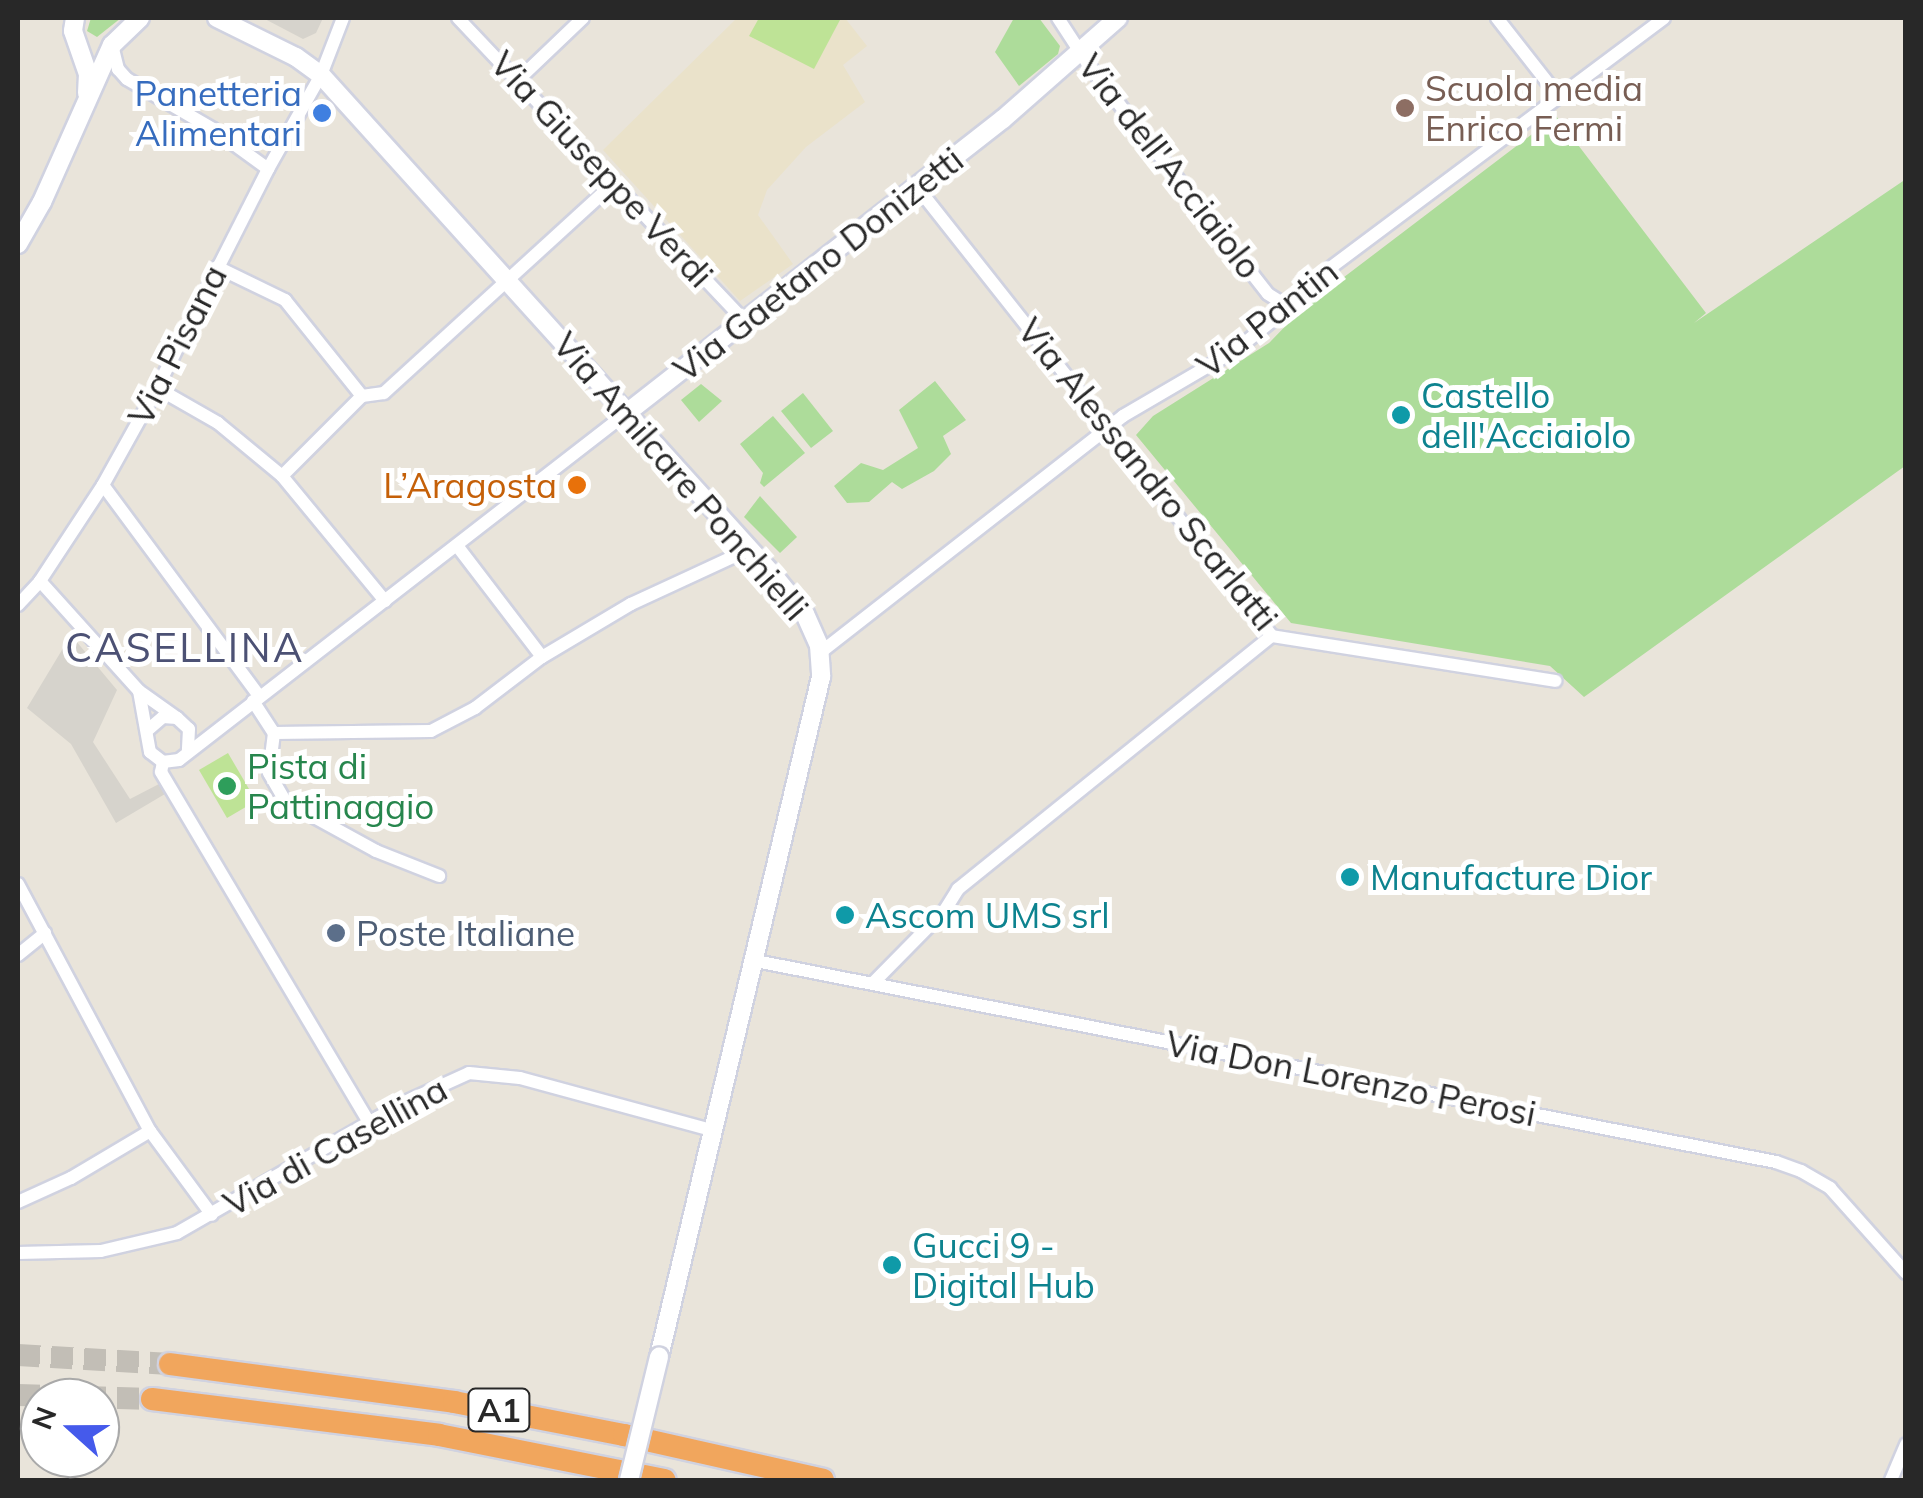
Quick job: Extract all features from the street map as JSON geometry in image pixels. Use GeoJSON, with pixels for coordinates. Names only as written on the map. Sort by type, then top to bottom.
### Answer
{"type":"FeatureCollection","features":[{"type":"Feature","properties":{"kind":"highway","name":"A1"},"geometry":{"type":"LineString","coordinates":[[170,1364],[454,1402],[624,1434],[823,1480]]}},
{"type":"Feature","properties":{"kind":"highway","name":"A1"},"geometry":{"type":"LineString","coordinates":[[152,1399],[439,1435],[665,1480]]}},
{"type":"Feature","properties":{"kind":"street"},"geometry":{"type":"LineString","coordinates":[[18,244],[42,202],[112,45],[140,18]]}},
{"type":"Feature","properties":{"kind":"street"},"geometry":{"type":"LineString","coordinates":[[217,18],[296,56],[322,76]]}},
{"type":"Feature","properties":{"kind":"street","name":"Via Pisana"},"geometry":{"type":"LineString","coordinates":[[18,605],[40,580],[102,484],[158,388],[268,169],[322,76],[343,18]]}},
{"type":"Feature","properties":{"kind":"street","name":"Via Giuseppe Verdi"},"geometry":{"type":"LineString","coordinates":[[458,18],[745,321]]}},
{"type":"Feature","properties":{"kind":"street"},"geometry":{"type":"LineString","coordinates":[[517,80],[583,18]]}},
{"type":"Feature","properties":{"kind":"street","name":"Via dell'Acciaiolo"},"geometry":{"type":"LineString","coordinates":[[1058,18],[1268,294],[1289,307]]}},
{"type":"Feature","properties":{"kind":"street","name":"Via Gaetano Donizetti"},"geometry":{"type":"LineString","coordinates":[[188,751],[458,547],[917,187],[1118,18]]}},
{"type":"Feature","properties":{"kind":"street"},"geometry":{"type":"LineString","coordinates":[[1496,18],[1559,97]]}},
{"type":"Feature","properties":{"kind":"street","name":"Via Pantin"},"geometry":{"type":"LineString","coordinates":[[820,652],[1124,416],[1236,350],[1289,307],[1306,286],[1664,18]]}},
{"type":"Feature","properties":{"kind":"street"},"geometry":{"type":"LineString","coordinates":[[70,19],[88,74],[86,98]]}},
{"type":"Feature","properties":{"kind":"street"},"geometry":{"type":"LineString","coordinates":[[80,44],[96,50],[112,45]]}},
{"type":"Feature","properties":{"kind":"street"},"geometry":{"type":"LineString","coordinates":[[112,45],[118,69],[127,80],[213,129],[268,169]]}},
{"type":"Feature","properties":{"kind":"street","name":"Via Amilcare Ponchielli"},"geometry":{"type":"LineString","coordinates":[[322,76],[511,281],[800,606],[820,652],[821,677],[715,1131]]}},
{"type":"Feature","properties":{"kind":"street"},"geometry":{"type":"LineString","coordinates":[[282,476],[362,396],[384,393],[614,183]]}},
{"type":"Feature","properties":{"kind":"street","name":"Via Alessandro Scarlatti"},"geometry":{"type":"LineString","coordinates":[[917,187],[1272,636],[1555,682]]}},
{"type":"Feature","properties":{"kind":"street"},"geometry":{"type":"LineString","coordinates":[[218,267],[285,300],[362,396]]}},
{"type":"Feature","properties":{"kind":"street"},"geometry":{"type":"LineString","coordinates":[[158,388],[218,423],[282,476],[386,601]]}},
{"type":"Feature","properties":{"kind":"street"},"geometry":{"type":"LineString","coordinates":[[102,484],[256,699],[274,733],[269,773],[285,801],[376,852],[439,876]]}},
{"type":"Feature","properties":{"kind":"street"},"geometry":{"type":"LineString","coordinates":[[458,547],[542,658]]}},
{"type":"Feature","properties":{"kind":"street"},"geometry":{"type":"LineString","coordinates":[[274,733],[425,733],[475,708],[542,658],[630,604],[750,549]]}},
{"type":"Feature","properties":{"kind":"street"},"geometry":{"type":"LineString","coordinates":[[40,580],[140,691],[182,722],[191,737],[188,751],[162,767]]}},
{"type":"Feature","properties":{"kind":"street"},"geometry":{"type":"LineString","coordinates":[[874,982],[945,910],[958,888],[1272,636]]}},
{"type":"Feature","properties":{"kind":"street"},"geometry":{"type":"LineString","coordinates":[[140,691],[150,752],[369,1122]]}},
{"type":"Feature","properties":{"kind":"street"},"geometry":{"type":"LineString","coordinates":[[148,729],[163,717],[182,722]]}},
{"type":"Feature","properties":{"kind":"street","name":"Via Gaetano Donizetti"},"geometry":{"type":"LineString","coordinates":[[182,722],[199,728],[224,721]]}},
{"type":"Feature","properties":{"kind":"street","name":"Via di Casellina"},"geometry":{"type":"LineString","coordinates":[[18,884],[150,1131],[212,1216],[369,1122],[436,1086],[478,1073],[520,1078],[715,1131]]}},
{"type":"Feature","properties":{"kind":"street"},"geometry":{"type":"LineString","coordinates":[[18,954],[45,933]]}},
{"type":"Feature","properties":{"kind":"street","name":"Via Don Lorenzo Perosi"},"geometry":{"type":"LineString","coordinates":[[756,960],[1776,1162],[1830,1188],[1906,1274]]}},
{"type":"Feature","properties":{"kind":"street"},"geometry":{"type":"LineString","coordinates":[[18,1202],[81,1172],[150,1131]]}},
{"type":"Feature","properties":{"kind":"street"},"geometry":{"type":"LineString","coordinates":[[629,1480],[715,1131]]}},
{"type":"Feature","properties":{"kind":"street"},"geometry":{"type":"LineString","coordinates":[[18,1252],[122,1248],[158,1240],[212,1216]]}},
{"type":"Feature","properties":{"kind":"street"},"geometry":{"type":"LineString","coordinates":[[1891,1480],[1906,1444]]}},
{"type":"Feature","properties":{"kind":"shaded area"},"geometry":{"type":"Polygon","coordinates":[[[263,18],[323,18],[316,33],[303,39],[263,18]]]}},
{"type":"Feature","properties":{"kind":"shaded area"},"geometry":{"type":"Polygon","coordinates":[[[737,18],[845,18],[867,46],[843,65],[865,102],[806,147],[767,190],[758,215],[793,264],[740,301],[603,150],[737,18]]]}},
{"type":"Feature","properties":{"kind":"shaded area"},"geometry":{"type":"Polygon","coordinates":[[[71,635],[117,690],[93,742],[130,799],[159,784],[165,794],[116,823],[71,744],[27,708],[71,635]]]}},
{"type":"Feature","properties":{"kind":"green space"},"geometry":{"type":"Polygon","coordinates":[[[91,18],[121,18],[97,37],[87,31],[91,18]]]}},
{"type":"Feature","properties":{"kind":"green space"},"geometry":{"type":"Polygon","coordinates":[[[759,18],[841,18],[814,69],[749,36],[759,18]]]}},
{"type":"Feature","properties":{"kind":"green space"},"geometry":{"type":"Polygon","coordinates":[[[1014,18],[1039,18],[1060,46],[1058,54],[1019,86],[995,52],[1014,18]]]}},
{"type":"Feature","properties":{"kind":"green space"},"geometry":{"type":"Polygon","coordinates":[[[1556,116],[1706,313],[1694,323],[1906,179],[1905,466],[1584,697],[1550,666],[1291,623],[1136,435],[1153,416],[1269,343],[1302,309],[1556,116]]]}},
{"type":"Feature","properties":{"kind":"green space"},"geometry":{"type":"Polygon","coordinates":[[[935,381],[966,420],[943,436],[951,454],[934,471],[902,489],[892,482],[869,502],[847,503],[834,486],[861,463],[883,470],[918,448],[899,410],[935,381]]]}},
{"type":"Feature","properties":{"kind":"green space"},"geometry":{"type":"Polygon","coordinates":[[[701,384],[722,401],[699,422],[681,400],[701,384]]]}},
{"type":"Feature","properties":{"kind":"green space"},"geometry":{"type":"Polygon","coordinates":[[[803,393],[833,431],[811,448],[781,411],[803,393]]]}},
{"type":"Feature","properties":{"kind":"green space"},"geometry":{"type":"Polygon","coordinates":[[[773,416],[805,453],[764,487],[760,483],[763,473],[740,444],[773,416]]]}},
{"type":"Feature","properties":{"kind":"green space"},"geometry":{"type":"Polygon","coordinates":[[[760,496],[797,537],[780,553],[744,517],[760,496]]]}},
{"type":"Feature","properties":{"kind":"green space","name":"Pista di Pattinaggio"},"geometry":{"type":"Polygon","coordinates":[[[228,753],[256,801],[227,818],[199,770],[228,753]]]}},
{"type":"Feature","properties":{"kind":"tunnel"},"geometry":{"type":"LineString","coordinates":[[18,1355],[170,1364]]}},
{"type":"Feature","properties":{"kind":"tunnel"},"geometry":{"type":"LineString","coordinates":[[18,1395],[152,1399]]}},
{"type":"Feature","properties":{"kind":"place","name":"Scuola media Enrico Fermi"},"geometry":{"type":"Point","coordinates":[1405,108]}},
{"type":"Feature","properties":{"kind":"place","name":"Panetteria Alimentari"},"geometry":{"type":"Point","coordinates":[322,113]}},
{"type":"Feature","properties":{"kind":"place","name":"Castello dell'Acciaiolo"},"geometry":{"type":"Point","coordinates":[1401,415]}},
{"type":"Feature","properties":{"kind":"place","name":"L’Aragosta"},"geometry":{"type":"Point","coordinates":[577,485]}},
{"type":"Feature","properties":{"kind":"place","name":"Pista di Pattinaggio"},"geometry":{"type":"Point","coordinates":[227,786]}},
{"type":"Feature","properties":{"kind":"place","name":"Manufacture Dior"},"geometry":{"type":"Point","coordinates":[1350,877]}},
{"type":"Feature","properties":{"kind":"place","name":"Ascom UMS srl"},"geometry":{"type":"Point","coordinates":[845,915]}},
{"type":"Feature","properties":{"kind":"place","name":"Poste Italiane"},"geometry":{"type":"Point","coordinates":[336,933]}},
{"type":"Feature","properties":{"kind":"place","name":"Gucci 9 - Digital Hub"},"geometry":{"type":"Point","coordinates":[892,1265]}},
{"type":"Feature","properties":{"kind":"district","name":"CASELLINA"},"geometry":{"type":"Point","coordinates":[185,647]}}]}
